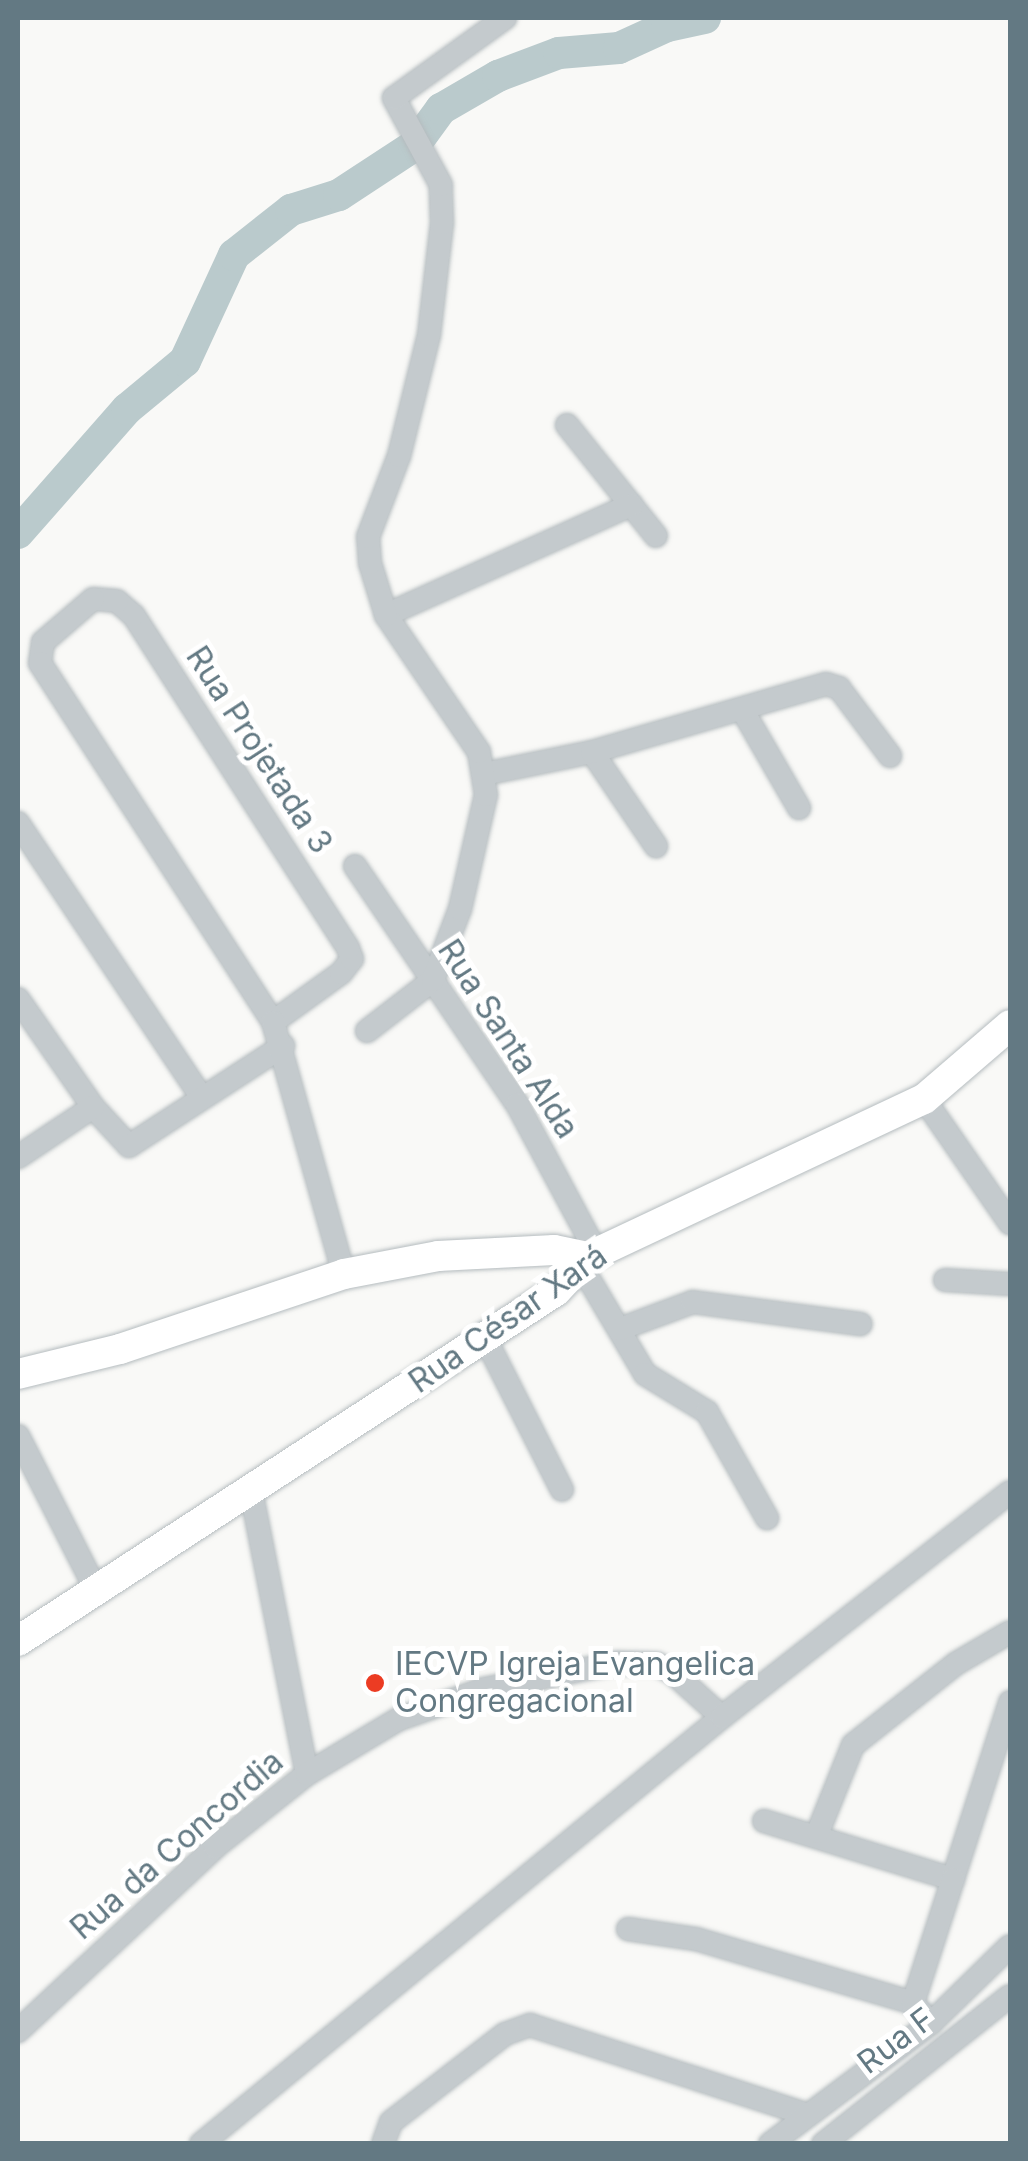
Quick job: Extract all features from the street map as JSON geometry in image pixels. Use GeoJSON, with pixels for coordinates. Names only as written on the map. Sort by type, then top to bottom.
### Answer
{"type":"FeatureCollection","features":[{"type":"Feature","properties":{"kind":"main road","name":"Rua César Xará"},"geometry":{"type":"LineString","coordinates":[[18,1640],[556,1291],[589,1260],[924,1099],[1010,1025]]}},
{"type":"Feature","properties":{"kind":"main road"},"geometry":{"type":"LineString","coordinates":[[18,1374],[120,1349],[344,1274],[438,1256],[539,1250],[589,1260]]}},
{"type":"Feature","properties":{"kind":"main road"},"geometry":{"type":"LineString","coordinates":[[539,1250],[552,1268],[556,1291]]}},
{"type":"Feature","properties":{"kind":"street"},"geometry":{"type":"LineString","coordinates":[[366,1031],[433,980],[474,855],[484,774],[466,729],[386,615],[368,537],[400,456],[439,266],[442,196],[425,149],[394,108],[402,91],[505,18]]}},
{"type":"Feature","properties":{"kind":"street"},"geometry":{"type":"LineString","coordinates":[[566,426],[656,536]]}},
{"type":"Feature","properties":{"kind":"street"},"geometry":{"type":"LineString","coordinates":[[386,615],[630,505]]}},
{"type":"Feature","properties":{"kind":"street","name":"Rua Projetada 3"},"geometry":{"type":"LineString","coordinates":[[94,600],[117,600],[133,615],[348,948],[352,959],[341,972],[273,1022],[46,674],[43,642],[94,600]]}},
{"type":"Feature","properties":{"kind":"street"},"geometry":{"type":"LineString","coordinates":[[484,774],[592,752],[834,685],[890,756]]}},
{"type":"Feature","properties":{"kind":"street"},"geometry":{"type":"LineString","coordinates":[[743,711],[799,808]]}},
{"type":"Feature","properties":{"kind":"street"},"geometry":{"type":"LineString","coordinates":[[592,752],[656,846]]}},
{"type":"Feature","properties":{"kind":"street"},"geometry":{"type":"LineString","coordinates":[[18,823],[201,1096]]}},
{"type":"Feature","properties":{"kind":"street","name":"Rua Santa Alda"},"geometry":{"type":"LineString","coordinates":[[355,866],[517,1104],[645,1374],[706,1412],[767,1518]]}},
{"type":"Feature","properties":{"kind":"street"},"geometry":{"type":"LineString","coordinates":[[18,999],[27,1033],[130,1146],[201,1096],[283,1046]]}},
{"type":"Feature","properties":{"kind":"street"},"geometry":{"type":"LineString","coordinates":[[273,1022],[283,1046],[344,1274]]}},
{"type":"Feature","properties":{"kind":"street"},"geometry":{"type":"LineString","coordinates":[[924,1099],[1010,1223]]}},
{"type":"Feature","properties":{"kind":"street"},"geometry":{"type":"LineString","coordinates":[[18,1158],[93,1108]]}},
{"type":"Feature","properties":{"kind":"street"},"geometry":{"type":"LineString","coordinates":[[945,1280],[1010,1284]]}},
{"type":"Feature","properties":{"kind":"street"},"geometry":{"type":"LineString","coordinates":[[620,1328],[693,1302],[861,1324]]}},
{"type":"Feature","properties":{"kind":"street"},"geometry":{"type":"LineString","coordinates":[[485,1338],[562,1490]]}},
{"type":"Feature","properties":{"kind":"street"},"geometry":{"type":"LineString","coordinates":[[18,1436],[96,1590]]}},
{"type":"Feature","properties":{"kind":"street"},"geometry":{"type":"LineString","coordinates":[[251,1492],[307,1774]]}},
{"type":"Feature","properties":{"kind":"street"},"geometry":{"type":"LineString","coordinates":[[201,2144],[722,1717],[1010,1492]]}},
{"type":"Feature","properties":{"kind":"street"},"geometry":{"type":"LineString","coordinates":[[818,1832],[853,1745],[957,1662],[1010,1632]]}},
{"type":"Feature","properties":{"kind":"street","name":"Rua da Concordia"},"geometry":{"type":"LineString","coordinates":[[18,2031],[216,1846],[307,1774],[362,1738],[444,1700],[617,1663],[656,1664],[672,1672],[722,1717]]}},
{"type":"Feature","properties":{"kind":"street"},"geometry":{"type":"LineString","coordinates":[[913,2003],[1010,1702]]}},
{"type":"Feature","properties":{"kind":"street"},"geometry":{"type":"LineString","coordinates":[[764,1821],[818,1832],[953,1879]]}},
{"type":"Feature","properties":{"kind":"street"},"geometry":{"type":"LineString","coordinates":[[628,1930],[696,1939],[913,2003],[930,2023]]}},
{"type":"Feature","properties":{"kind":"street"},"geometry":{"type":"LineString","coordinates":[[770,2144],[930,2023],[1010,1946]]}},
{"type":"Feature","properties":{"kind":"street","name":"Rua F"},"geometry":{"type":"LineString","coordinates":[[823,2143],[1010,1996]]}},
{"type":"Feature","properties":{"kind":"street"},"geometry":{"type":"LineString","coordinates":[[383,2144],[391,2122],[504,2034],[530,2025],[806,2114]]}},
{"type":"Feature","properties":{"kind":"waterway"},"geometry":{"type":"LineString","coordinates":[[18,533],[127,409],[185,361],[234,255],[291,210],[339,195],[414,146],[441,109],[498,76],[559,53],[619,48],[667,26],[705,18]]}},
{"type":"Feature","properties":{"kind":"place","name":"IECVP Igreja Evangelica Congregacional"},"geometry":{"type":"Point","coordinates":[375,1683]}}]}
